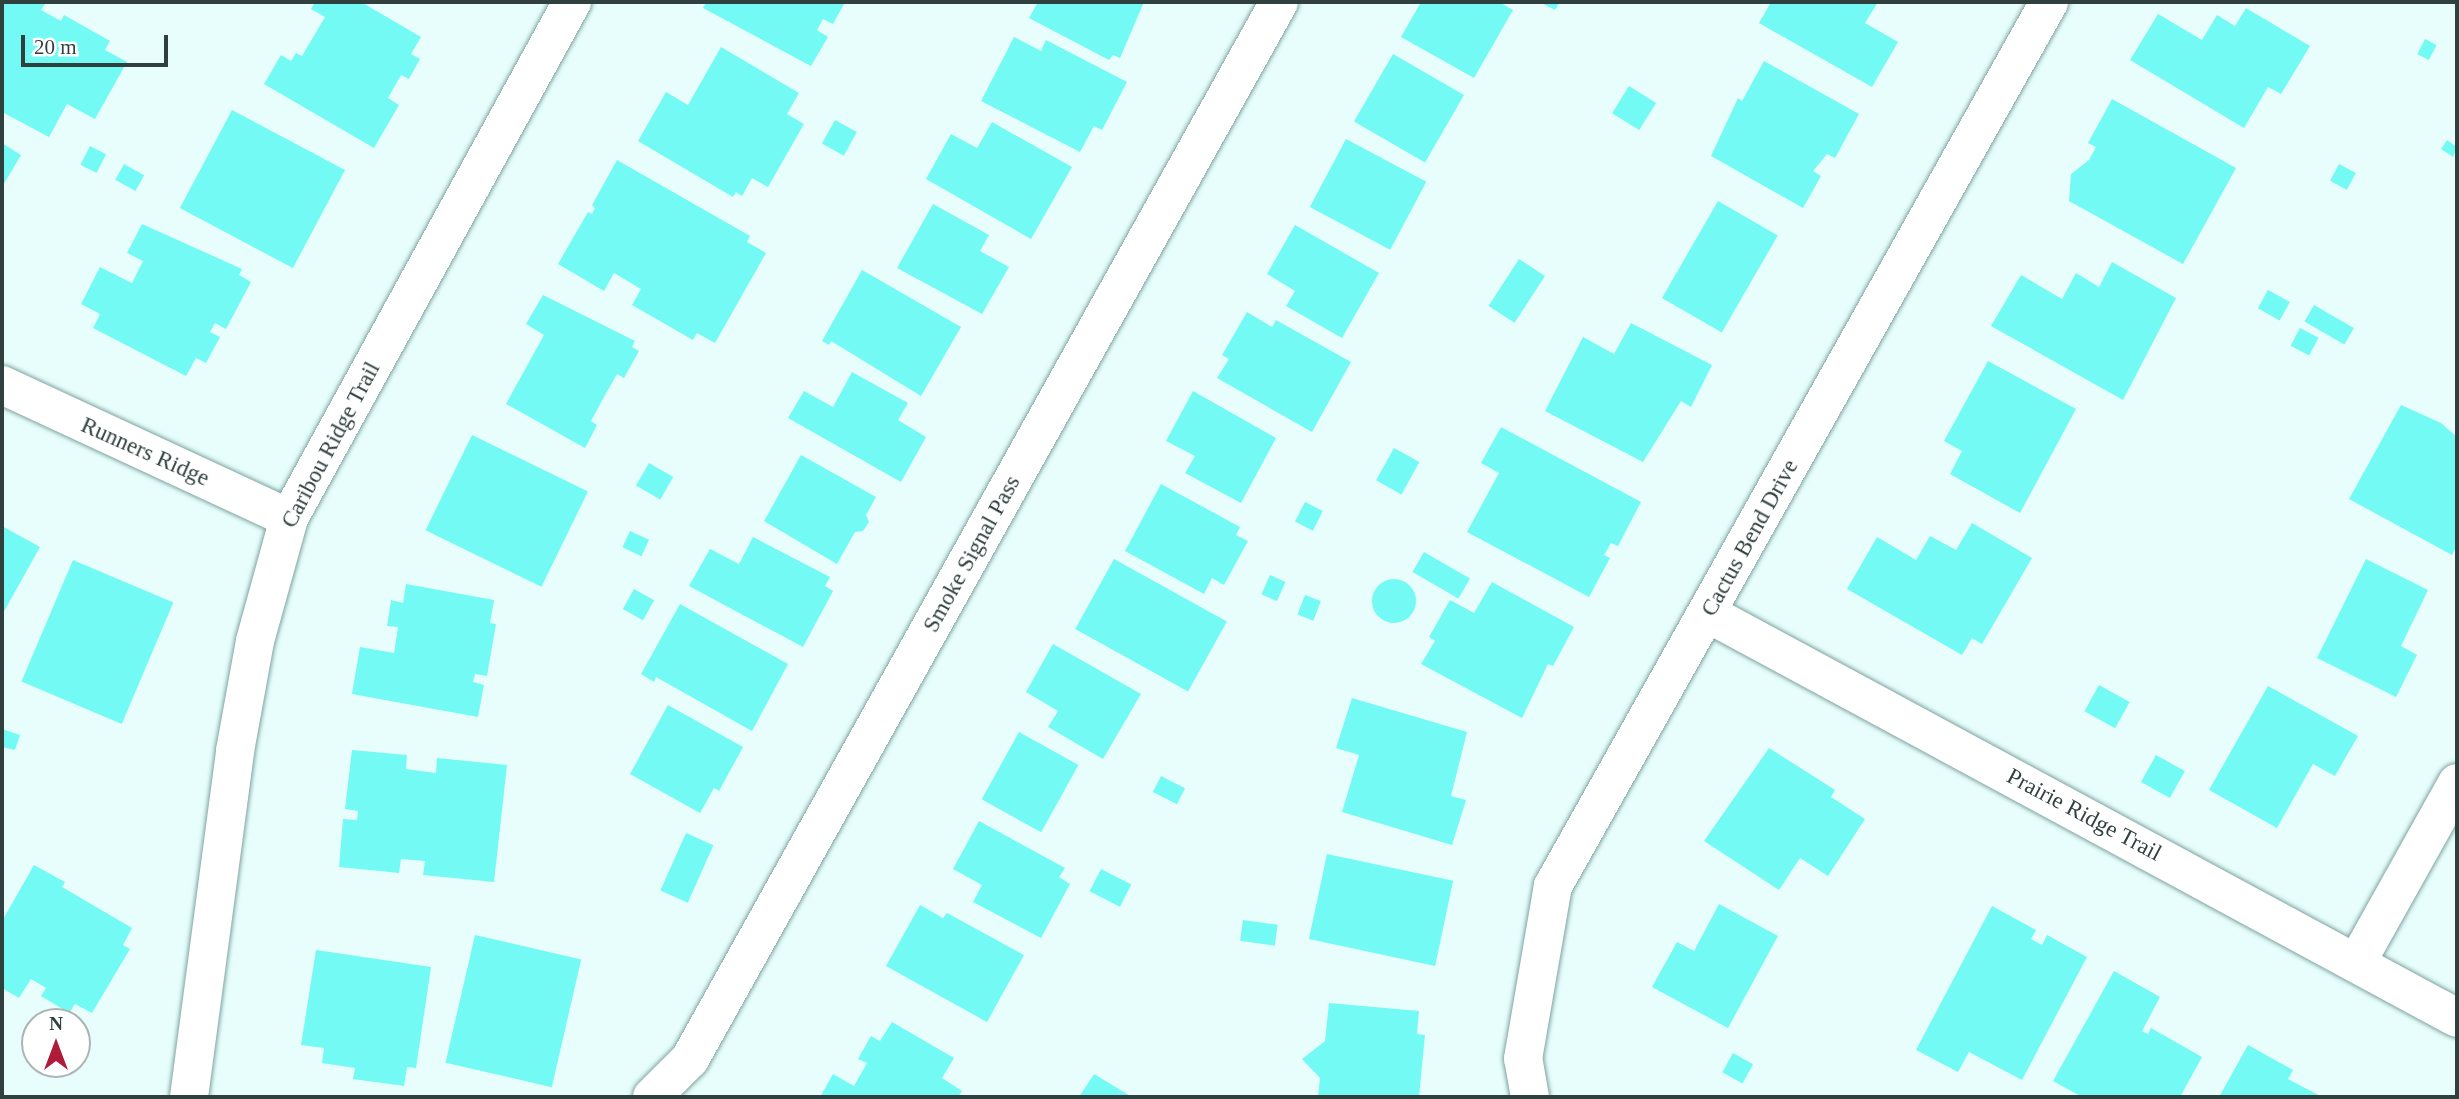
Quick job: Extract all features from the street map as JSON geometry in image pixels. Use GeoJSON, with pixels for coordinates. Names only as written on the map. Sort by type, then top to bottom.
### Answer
{"type":"FeatureCollection","features":[{"type":"Feature","properties":{"kind":"street","name":"Caribou Ridge Trail"},"geometry":{"type":"LineString","coordinates":[[189,1097],[234,751],[255,640],[289,519],[572,2]]}},
{"type":"Feature","properties":{"kind":"street","name":"Smoke Signal Pass"},"geometry":{"type":"LineString","coordinates":[[652,1097],[691,1059],[1279,2]]}},
{"type":"Feature","properties":{"kind":"street","name":"Cactus Bend Drive"},"geometry":{"type":"LineString","coordinates":[[1530,1097],[1524,1059],[1553,886],[1709,614],[2049,2]]}},
{"type":"Feature","properties":{"kind":"street","name":"Runners Ridge"},"geometry":{"type":"LineString","coordinates":[[2,385],[289,519]]}},
{"type":"Feature","properties":{"kind":"street","name":"Prairie Ridge Trail"},"geometry":{"type":"LineString","coordinates":[[1709,614],[2457,1018]]}},
{"type":"Feature","properties":{"kind":"street"},"geometry":{"type":"LineString","coordinates":[[2357,962],[2457,783]]}},
{"type":"Feature","properties":{"kind":"building"},"geometry":{"type":"Polygon","coordinates":[[[2,2],[41,2],[45,4],[41,10],[61,21],[64,15],[110,41],[105,50],[127,62],[95,119],[67,104],[49,137],[2,112],[2,2]]]}},
{"type":"Feature","properties":{"kind":"building"},"geometry":{"type":"Polygon","coordinates":[[[315,2],[361,2],[421,37],[411,54],[420,59],[409,79],[401,75],[388,98],[399,105],[374,148],[264,84],[281,55],[291,61],[296,53],[302,56],[325,17],[311,9],[315,2]]]}},
{"type":"Feature","properties":{"kind":"building"},"geometry":{"type":"Polygon","coordinates":[[[706,2],[845,2],[833,24],[823,19],[817,30],[828,37],[811,66],[703,8],[706,2]]]}},
{"type":"Feature","properties":{"kind":"building"},"geometry":{"type":"Polygon","coordinates":[[[1038,2],[1144,2],[1120,58],[1113,55],[1109,60],[1029,18],[1038,2]]]}},
{"type":"Feature","properties":{"kind":"building"},"geometry":{"type":"Polygon","coordinates":[[[1421,2],[1499,2],[1513,10],[1474,78],[1401,37],[1421,2]]]}},
{"type":"Feature","properties":{"kind":"building"},"geometry":{"type":"Polygon","coordinates":[[[1540,2],[1560,2],[1555,10],[1540,2]]]}},
{"type":"Feature","properties":{"kind":"building"},"geometry":{"type":"Polygon","coordinates":[[[1771,2],[1878,2],[1865,23],[1898,42],[1872,87],[1759,23],[1771,2]]]}},
{"type":"Feature","properties":{"kind":"building"},"geometry":{"type":"Polygon","coordinates":[[[2246,8],[2310,46],[2281,94],[2268,87],[2244,128],[2130,60],[2158,14],[2202,40],[2217,15],[2235,26],[2246,8]]]}},
{"type":"Feature","properties":{"kind":"building"},"geometry":{"type":"Polygon","coordinates":[[[1014,37],[1041,51],[1046,40],[1127,82],[1102,130],[1094,126],[1080,152],[981,101],[1014,37]]]}},
{"type":"Feature","properties":{"kind":"building"},"geometry":{"type":"Polygon","coordinates":[[[2425,39],[2437,45],[2429,60],[2417,54],[2425,39]]]}},
{"type":"Feature","properties":{"kind":"building"},"geometry":{"type":"Polygon","coordinates":[[[721,47],[799,93],[787,114],[804,124],[768,187],[752,178],[742,196],[736,192],[733,197],[638,141],[666,92],[688,105],[721,47]]]}},
{"type":"Feature","properties":{"kind":"building"},"geometry":{"type":"Polygon","coordinates":[[[1393,54],[1464,95],[1425,163],[1354,122],[1393,54]]]}},
{"type":"Feature","properties":{"kind":"building"},"geometry":{"type":"Polygon","coordinates":[[[1764,61],[1859,114],[1835,158],[1827,154],[1813,171],[1821,176],[1803,208],[1711,156],[1738,98],[1742,101],[1764,61]]]}},
{"type":"Feature","properties":{"kind":"building"},"geometry":{"type":"Polygon","coordinates":[[[1629,86],[1656,103],[1639,130],[1612,113],[1629,86]]]}},
{"type":"Feature","properties":{"kind":"building"},"geometry":{"type":"Polygon","coordinates":[[[2112,99],[2236,168],[2183,264],[2069,201],[2071,174],[2089,160],[2096,147],[2088,143],[2112,99]]]}},
{"type":"Feature","properties":{"kind":"building"},"geometry":{"type":"Polygon","coordinates":[[[232,110],[345,170],[293,268],[180,208],[232,110]]]}},
{"type":"Feature","properties":{"kind":"building"},"geometry":{"type":"Polygon","coordinates":[[[835,120],[857,132],[844,156],[822,144],[835,120]]]}},
{"type":"Feature","properties":{"kind":"building"},"geometry":{"type":"Polygon","coordinates":[[[992,122],[1072,167],[1031,239],[926,179],[951,134],[977,148],[992,122]]]}},
{"type":"Feature","properties":{"kind":"building"},"geometry":{"type":"Polygon","coordinates":[[[1346,139],[1426,182],[1390,250],[1310,207],[1346,139]]]}},
{"type":"Feature","properties":{"kind":"building"},"geometry":{"type":"Polygon","coordinates":[[[2447,140],[2457,147],[2453,157],[2441,149],[2447,140]]]}},
{"type":"Feature","properties":{"kind":"building"},"geometry":{"type":"Polygon","coordinates":[[[2,143],[21,155],[2,187],[2,143]]]}},
{"type":"Feature","properties":{"kind":"building"},"geometry":{"type":"Polygon","coordinates":[[[90,146],[106,154],[97,173],[80,165],[90,146]]]}},
{"type":"Feature","properties":{"kind":"building"},"geometry":{"type":"Polygon","coordinates":[[[617,160],[750,236],[747,242],[766,253],[715,343],[697,333],[693,340],[632,305],[641,289],[614,273],[604,291],[558,264],[588,212],[592,214],[595,208],[592,205],[617,160]]]}},
{"type":"Feature","properties":{"kind":"building"},"geometry":{"type":"Polygon","coordinates":[[[124,164],[144,175],[135,191],[115,180],[124,164]]]}},
{"type":"Feature","properties":{"kind":"building"},"geometry":{"type":"Polygon","coordinates":[[[2339,164],[2356,173],[2347,190],[2330,181],[2339,164]]]}},
{"type":"Feature","properties":{"kind":"building"},"geometry":{"type":"Polygon","coordinates":[[[1718,201],[1778,236],[1722,332],[1662,298],[1718,201]]]}},
{"type":"Feature","properties":{"kind":"building"},"geometry":{"type":"Polygon","coordinates":[[[933,204],[989,235],[980,251],[1009,267],[982,314],[897,268],[933,204]]]}},
{"type":"Feature","properties":{"kind":"building"},"geometry":{"type":"Polygon","coordinates":[[[142,224],[242,269],[239,275],[251,282],[226,329],[215,323],[210,332],[220,337],[206,363],[196,358],[186,376],[93,328],[100,314],[81,304],[100,267],[132,283],[143,261],[127,253],[142,224]]]}},
{"type":"Feature","properties":{"kind":"building"},"geometry":{"type":"Polygon","coordinates":[[[1295,225],[1379,273],[1342,338],[1286,306],[1295,291],[1267,274],[1295,225]]]}},
{"type":"Feature","properties":{"kind":"building"},"geometry":{"type":"Polygon","coordinates":[[[1519,259],[1545,276],[1514,323],[1489,306],[1519,259]]]}},
{"type":"Feature","properties":{"kind":"building"},"geometry":{"type":"Polygon","coordinates":[[[2112,262],[2176,298],[2123,400],[1991,326],[2021,275],[2062,299],[2076,273],[2099,287],[2112,262]]]}},
{"type":"Feature","properties":{"kind":"building"},"geometry":{"type":"Polygon","coordinates":[[[862,270],[961,327],[921,396],[831,341],[829,345],[822,341],[862,270]]]}},
{"type":"Feature","properties":{"kind":"building"},"geometry":{"type":"Polygon","coordinates":[[[2268,290],[2290,302],[2280,320],[2258,308],[2268,290]]]}},
{"type":"Feature","properties":{"kind":"building"},"geometry":{"type":"Polygon","coordinates":[[[543,295],[635,341],[632,347],[639,351],[624,378],[617,374],[604,397],[591,421],[597,425],[585,448],[506,404],[544,335],[526,324],[543,295]]]}},
{"type":"Feature","properties":{"kind":"building"},"geometry":{"type":"Polygon","coordinates":[[[2314,305],[2354,328],[2344,344],[2304,321],[2314,305]]]}},
{"type":"Feature","properties":{"kind":"building"},"geometry":{"type":"Polygon","coordinates":[[[1247,312],[1272,327],[1276,320],[1351,362],[1312,432],[1217,378],[1229,359],[1222,355],[1247,312]]]}},
{"type":"Feature","properties":{"kind":"building"},"geometry":{"type":"Polygon","coordinates":[[[1631,323],[1712,365],[1691,407],[1681,401],[1643,462],[1545,411],[1583,337],[1614,354],[1631,323]]]}},
{"type":"Feature","properties":{"kind":"building"},"geometry":{"type":"Polygon","coordinates":[[[2300,328],[2319,338],[2309,356],[2291,346],[2300,328]]]}},
{"type":"Feature","properties":{"kind":"building"},"geometry":{"type":"Polygon","coordinates":[[[1988,361],[2076,409],[2020,513],[1950,474],[1962,451],[1944,441],[1988,361]]]}},
{"type":"Feature","properties":{"kind":"building"},"geometry":{"type":"Polygon","coordinates":[[[852,372],[908,403],[898,420],[926,437],[901,482],[788,418],[804,391],[833,407],[852,372]]]}},
{"type":"Feature","properties":{"kind":"building"},"geometry":{"type":"Polygon","coordinates":[[[1193,391],[1276,438],[1241,503],[1185,473],[1195,456],[1166,441],[1193,391]]]}},
{"type":"Feature","properties":{"kind":"building"},"geometry":{"type":"Polygon","coordinates":[[[2401,405],[2441,423],[2457,437],[2457,545],[2452,555],[2349,499],[2401,405]]]}},
{"type":"Feature","properties":{"kind":"building"},"geometry":{"type":"Polygon","coordinates":[[[1501,427],[1641,502],[1618,546],[1611,543],[1604,555],[1610,558],[1589,597],[1467,532],[1499,473],[1481,463],[1501,427]]]}},
{"type":"Feature","properties":{"kind":"building"},"geometry":{"type":"Polygon","coordinates":[[[472,435],[588,492],[541,587],[426,530],[472,435]]]}},
{"type":"Feature","properties":{"kind":"building"},"geometry":{"type":"Polygon","coordinates":[[[1394,448],[1419,462],[1401,494],[1376,480],[1394,448]]]}},
{"type":"Feature","properties":{"kind":"building"},"geometry":{"type":"Polygon","coordinates":[[[801,455],[876,497],[866,515],[869,522],[863,531],[855,532],[837,564],[764,521],[801,455]]]}},
{"type":"Feature","properties":{"kind":"building"},"geometry":{"type":"Polygon","coordinates":[[[649,463],[673,477],[660,500],[636,486],[649,463]]]}},
{"type":"Feature","properties":{"kind":"building"},"geometry":{"type":"Polygon","coordinates":[[[1161,484],[1240,527],[1236,535],[1248,541],[1224,585],[1212,578],[1204,594],[1125,551],[1161,484]]]}},
{"type":"Feature","properties":{"kind":"building"},"geometry":{"type":"Polygon","coordinates":[[[1305,502],[1323,511],[1313,531],[1295,522],[1305,502]]]}},
{"type":"Feature","properties":{"kind":"building"},"geometry":{"type":"Polygon","coordinates":[[[1972,523],[2032,558],[1982,644],[1972,638],[1962,655],[1847,589],[1877,537],[1916,560],[1930,536],[1956,550],[1972,523]]]}},
{"type":"Feature","properties":{"kind":"building"},"geometry":{"type":"Polygon","coordinates":[[[2,526],[40,547],[2,615],[2,526]]]}},
{"type":"Feature","properties":{"kind":"building"},"geometry":{"type":"Polygon","coordinates":[[[630,531],[649,540],[641,556],[622,547],[630,531]]]}},
{"type":"Feature","properties":{"kind":"building"},"geometry":{"type":"Polygon","coordinates":[[[753,537],[830,577],[825,586],[833,591],[803,647],[689,586],[710,549],[739,564],[753,537]]]}},
{"type":"Feature","properties":{"kind":"building"},"geometry":{"type":"Polygon","coordinates":[[[1424,552],[1470,579],[1458,598],[1412,572],[1424,552]]]}},
{"type":"Feature","properties":{"kind":"building"},"geometry":{"type":"Polygon","coordinates":[[[1114,559],[1227,622],[1188,692],[1075,629],[1114,559]]]}},
{"type":"Feature","properties":{"kind":"building"},"geometry":{"type":"Polygon","coordinates":[[[2366,559],[2428,590],[2401,646],[2417,655],[2396,697],[2317,658],[2366,559]]]}},
{"type":"Feature","properties":{"kind":"building"},"geometry":{"type":"Polygon","coordinates":[[[73,560],[173,603],[122,724],[21,682],[73,560]]]}},
{"type":"Feature","properties":{"kind":"building"},"geometry":{"type":"Polygon","coordinates":[[[1270,575],[1286,582],[1277,601],[1261,594],[1270,575]]]}},
{"type":"Feature","properties":{"kind":"building"},"geometry":{"type":"Polygon","coordinates":[[[1394,579],[1409,586],[1416,601],[1409,616],[1394,623],[1379,616],[1372,601],[1379,586],[1394,579]]]}},
{"type":"Feature","properties":{"kind":"building"},"geometry":{"type":"Polygon","coordinates":[[[1492,582],[1574,627],[1553,666],[1548,664],[1522,718],[1421,664],[1435,641],[1429,637],[1450,600],[1474,613],[1492,582]]]}},
{"type":"Feature","properties":{"kind":"building"},"geometry":{"type":"Polygon","coordinates":[[[406,584],[494,600],[490,623],[496,624],[487,676],[475,674],[473,682],[484,685],[478,717],[352,694],[360,647],[394,653],[398,627],[387,626],[391,600],[403,603],[406,584]]]}},
{"type":"Feature","properties":{"kind":"building"},"geometry":{"type":"Polygon","coordinates":[[[634,589],[654,600],[643,620],[623,609],[634,589]]]}},
{"type":"Feature","properties":{"kind":"building"},"geometry":{"type":"Polygon","coordinates":[[[1305,595],[1321,601],[1313,621],[1297,615],[1305,595]]]}},
{"type":"Feature","properties":{"kind":"building"},"geometry":{"type":"Polygon","coordinates":[[[680,604],[788,664],[752,731],[656,677],[654,682],[641,674],[680,604]]]}},
{"type":"Feature","properties":{"kind":"building"},"geometry":{"type":"Polygon","coordinates":[[[1053,644],[1141,694],[1103,759],[1048,727],[1058,711],[1026,692],[1053,644]]]}},
{"type":"Feature","properties":{"kind":"building"},"geometry":{"type":"Polygon","coordinates":[[[2099,685],[2130,702],[2115,728],[2084,711],[2099,685]]]}},
{"type":"Feature","properties":{"kind":"building"},"geometry":{"type":"Polygon","coordinates":[[[2268,686],[2358,736],[2335,776],[2313,764],[2277,828],[2209,790],[2268,686]]]}},
{"type":"Feature","properties":{"kind":"building"},"geometry":{"type":"Polygon","coordinates":[[[1352,698],[1467,732],[1451,796],[1466,800],[1452,845],[1342,812],[1359,755],[1336,748],[1352,698]]]}},
{"type":"Feature","properties":{"kind":"building"},"geometry":{"type":"Polygon","coordinates":[[[668,705],[743,747],[719,791],[714,788],[700,813],[630,774],[668,705]]]}},
{"type":"Feature","properties":{"kind":"building"},"geometry":{"type":"Polygon","coordinates":[[[2,729],[20,735],[15,750],[2,747],[2,729]]]}},
{"type":"Feature","properties":{"kind":"building"},"geometry":{"type":"Polygon","coordinates":[[[1019,732],[1078,765],[1041,832],[982,799],[1019,732]]]}},
{"type":"Feature","properties":{"kind":"building"},"geometry":{"type":"Polygon","coordinates":[[[1769,748],[1835,790],[1831,797],[1865,819],[1828,876],[1800,858],[1779,890],[1704,841],[1769,748]]]}},
{"type":"Feature","properties":{"kind":"building"},"geometry":{"type":"Polygon","coordinates":[[[352,750],[407,755],[406,769],[436,773],[437,758],[507,765],[494,882],[423,875],[425,861],[401,859],[399,873],[339,867],[343,819],[357,820],[358,811],[345,809],[352,750]]]}},
{"type":"Feature","properties":{"kind":"building"},"geometry":{"type":"Polygon","coordinates":[[[2156,755],[2185,771],[2170,798],[2141,782],[2156,755]]]}},
{"type":"Feature","properties":{"kind":"building"},"geometry":{"type":"Polygon","coordinates":[[[1161,776],[1185,788],[1177,804],[1153,792],[1161,776]]]}},
{"type":"Feature","properties":{"kind":"building"},"geometry":{"type":"Polygon","coordinates":[[[979,821],[1065,868],[1059,877],[1070,884],[1041,938],[973,902],[982,885],[953,869],[979,821]]]}},
{"type":"Feature","properties":{"kind":"building"},"geometry":{"type":"Polygon","coordinates":[[[686,833],[713,845],[688,903],[660,891],[686,833]]]}},
{"type":"Feature","properties":{"kind":"building"},"geometry":{"type":"Polygon","coordinates":[[[1327,854],[1453,881],[1435,966],[1309,939],[1327,854]]]}},
{"type":"Feature","properties":{"kind":"building"},"geometry":{"type":"Polygon","coordinates":[[[34,865],[65,882],[62,887],[132,928],[123,945],[130,949],[92,1013],[91,1008],[75,1004],[72,1008],[61,1008],[41,996],[46,988],[31,979],[19,998],[2,988],[2,921],[34,865]]]}},
{"type":"Feature","properties":{"kind":"building"},"geometry":{"type":"Polygon","coordinates":[[[1101,869],[1131,884],[1120,907],[1090,891],[1101,869]]]}},
{"type":"Feature","properties":{"kind":"building"},"geometry":{"type":"Polygon","coordinates":[[[1719,904],[1778,936],[1728,1028],[1652,987],[1677,942],[1694,951],[1719,904]]]}},
{"type":"Feature","properties":{"kind":"building"},"geometry":{"type":"Polygon","coordinates":[[[920,905],[943,918],[947,913],[1024,955],[987,1022],[886,966],[920,905]]]}},
{"type":"Feature","properties":{"kind":"building"},"geometry":{"type":"Polygon","coordinates":[[[1992,906],[2036,930],[2031,939],[2042,945],[2047,935],[2087,957],[2022,1080],[1969,1052],[1958,1072],[1916,1050],[1992,906]]]}},
{"type":"Feature","properties":{"kind":"building"},"geometry":{"type":"Polygon","coordinates":[[[1243,920],[1278,925],[1275,946],[1240,941],[1243,920]]]}},
{"type":"Feature","properties":{"kind":"building"},"geometry":{"type":"Polygon","coordinates":[[[475,935],[581,960],[552,1087],[446,1063],[475,935]]]}},
{"type":"Feature","properties":{"kind":"building"},"geometry":{"type":"Polygon","coordinates":[[[316,950],[431,967],[416,1068],[407,1067],[404,1086],[353,1079],[355,1068],[322,1063],[324,1048],[301,1045],[316,950]]]}},
{"type":"Feature","properties":{"kind":"building"},"geometry":{"type":"Polygon","coordinates":[[[2114,971],[2160,997],[2142,1031],[2148,1034],[2151,1028],[2202,1057],[2180,1097],[2082,1097],[2053,1081],[2114,971]]]}},
{"type":"Feature","properties":{"kind":"building"},"geometry":{"type":"Polygon","coordinates":[[[1329,1003],[1419,1011],[1417,1034],[1425,1035],[1419,1097],[1318,1097],[1320,1078],[1302,1059],[1325,1041],[1329,1003]]]}},
{"type":"Feature","properties":{"kind":"building"},"geometry":{"type":"Polygon","coordinates":[[[892,1022],[954,1058],[942,1078],[962,1091],[958,1097],[820,1097],[833,1074],[854,1086],[867,1063],[858,1059],[871,1036],[880,1041],[892,1022]]]}},
{"type":"Feature","properties":{"kind":"building"},"geometry":{"type":"Polygon","coordinates":[[[2248,1045],[2293,1070],[2288,1079],[2322,1097],[2219,1097],[2248,1045]]]}},
{"type":"Feature","properties":{"kind":"building"},"geometry":{"type":"Polygon","coordinates":[[[1733,1053],[1753,1064],[1742,1083],[1722,1072],[1733,1053]]]}},
{"type":"Feature","properties":{"kind":"building"},"geometry":{"type":"Polygon","coordinates":[[[1094,1074],[1132,1097],[1079,1097],[1094,1074]]]}}]}
